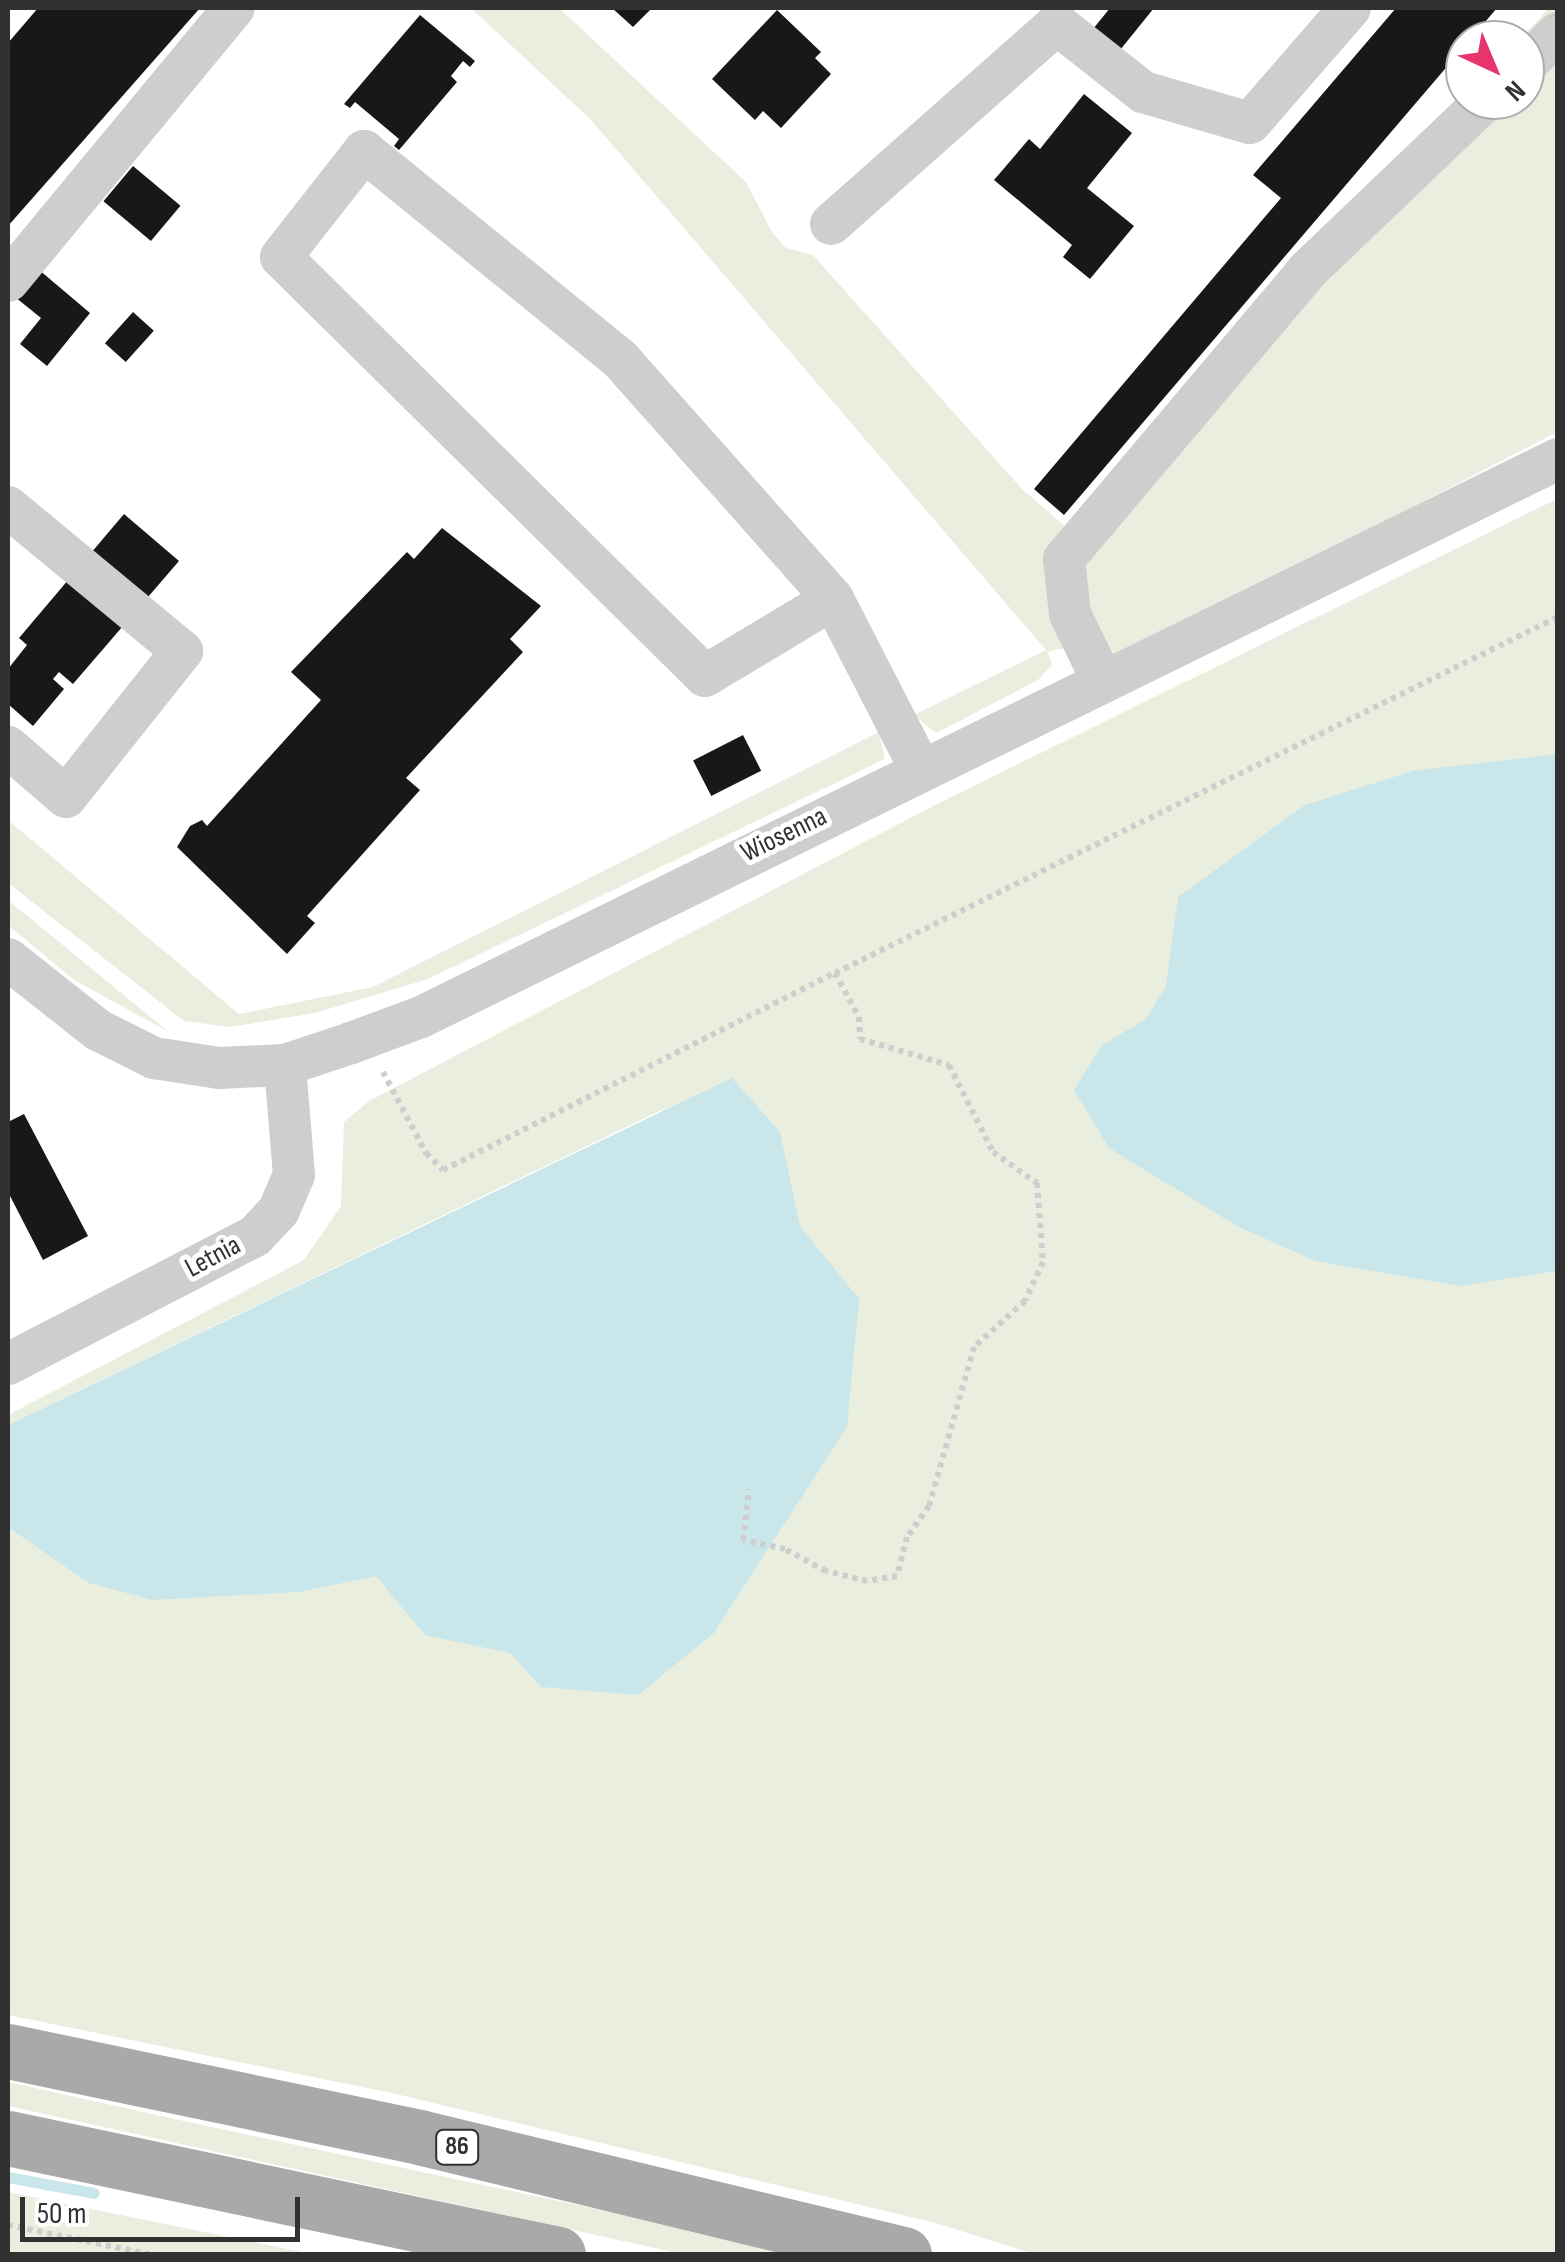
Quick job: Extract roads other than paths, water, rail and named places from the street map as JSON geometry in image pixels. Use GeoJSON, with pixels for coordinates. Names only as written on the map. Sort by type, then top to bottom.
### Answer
{"type":"FeatureCollection","features":[{"type":"Feature","properties":{"kind":"main road","name":"86"},"geometry":{"type":"LineString","coordinates":[[8,2052],[418,2137],[904,2254]]}},
{"type":"Feature","properties":{"kind":"main road"},"geometry":{"type":"LineString","coordinates":[[8,2138],[558,2254]]}},
{"type":"Feature","properties":{"kind":"street"},"geometry":{"type":"LineString","coordinates":[[8,282],[234,8]]}},
{"type":"Feature","properties":{"kind":"street"},"geometry":{"type":"LineString","coordinates":[[830,224],[1063,16],[1144,92],[1250,123],[1350,8]]}},
{"type":"Feature","properties":{"kind":"street"},"geometry":{"type":"LineString","coordinates":[[1102,682],[1070,614],[1064,559],[1307,271],[1465,120]]}},
{"type":"Feature","properties":{"kind":"street"},"geometry":{"type":"LineString","coordinates":[[833,599],[706,676],[281,257],[364,151],[620,359],[833,599],[922,770]]}},
{"type":"Feature","properties":{"kind":"street","name":"Wiosenna"},"geometry":{"type":"LineString","coordinates":[[8,959],[98,1030],[154,1058],[219,1068],[286,1064],[420,1017],[1558,459]]}},
{"type":"Feature","properties":{"kind":"street"},"geometry":{"type":"LineString","coordinates":[[8,507],[182,651],[66,797],[8,747]]}},
{"type":"Feature","properties":{"kind":"street","name":"Letnia"},"geometry":{"type":"LineString","coordinates":[[8,1364],[254,1236],[279,1210],[294,1175],[286,1064]]}},
{"type":"Feature","properties":{"kind":"water"},"geometry":{"type":"Polygon","coordinates":[[[1557,754],[1557,1271],[1460,1286],[1315,1261],[1237,1226],[1109,1148],[1074,1090],[1102,1045],[1146,1019],[1166,986],[1178,897],[1305,805],[1413,771],[1557,754]]]}},
{"type":"Feature","properties":{"kind":"water"},"geometry":{"type":"Polygon","coordinates":[[[732,1078],[780,1132],[800,1226],[859,1299],[847,1427],[713,1634],[638,1695],[541,1687],[510,1653],[425,1635],[376,1576],[299,1592],[153,1600],[89,1583],[8,1527],[8,1425],[732,1078]]]}},
{"type":"Feature","properties":{"kind":"waterway"},"geometry":{"type":"LineString","coordinates":[[8,2177],[94,2193]]}}]}
